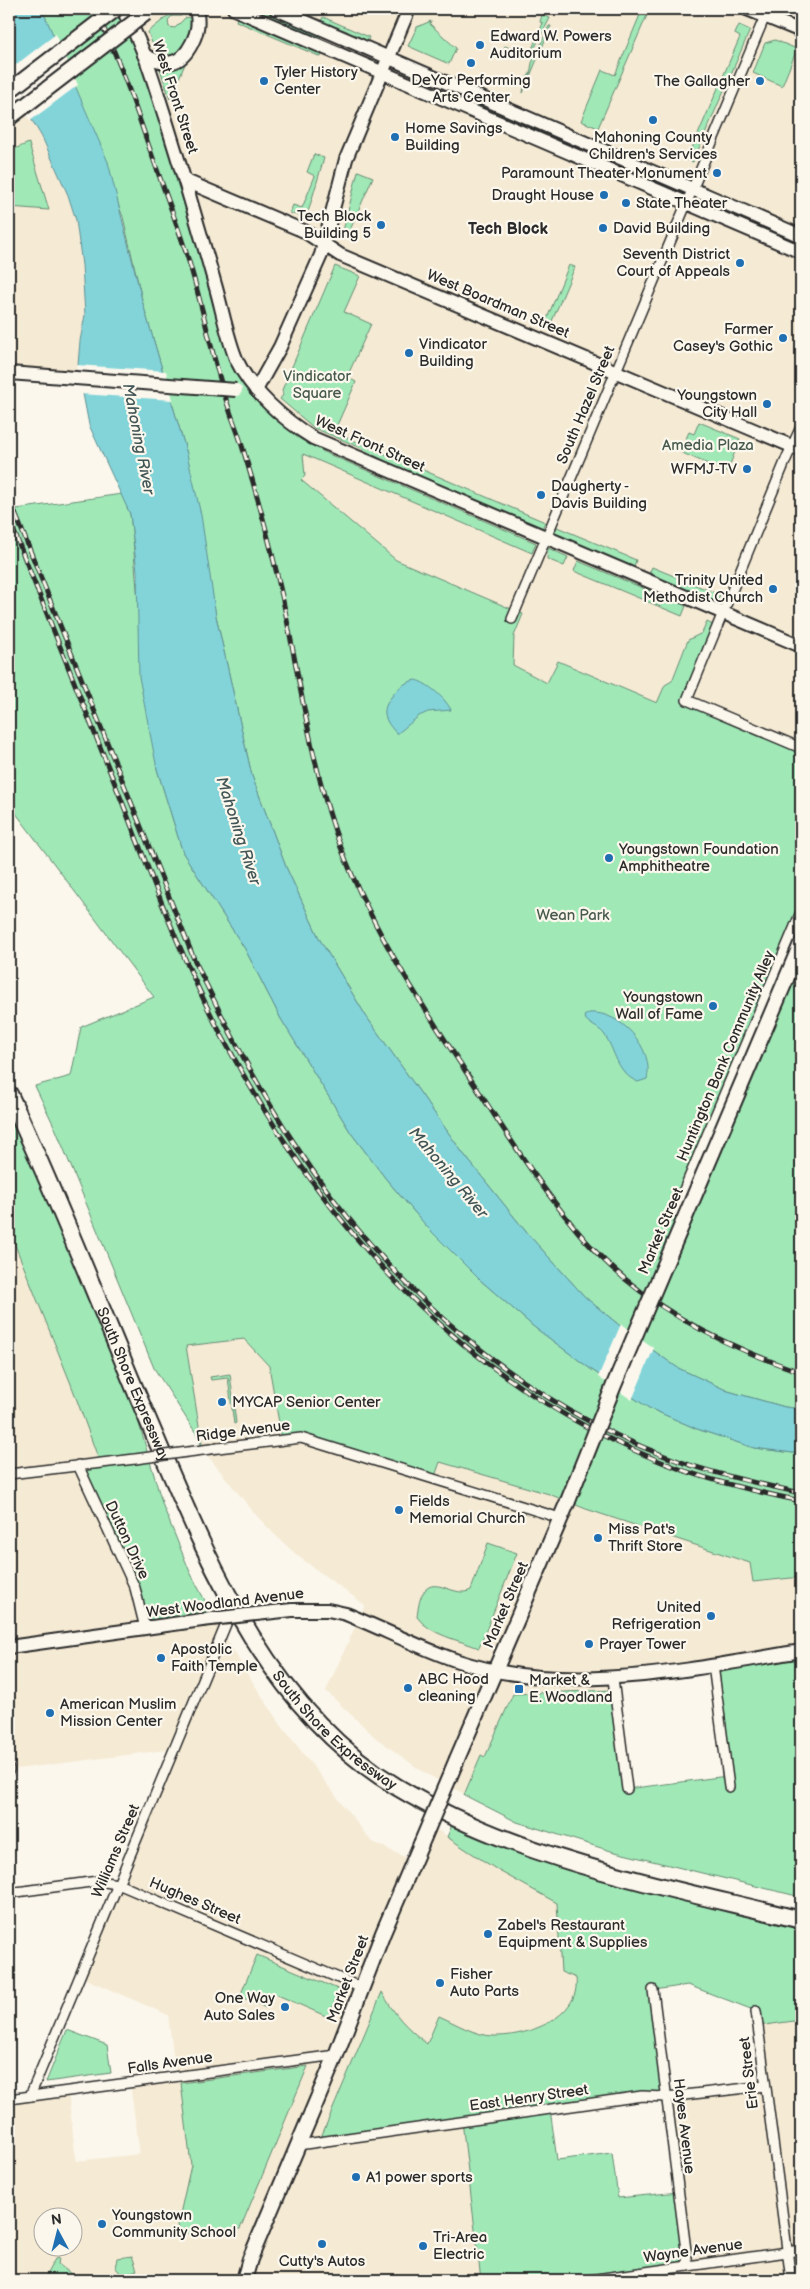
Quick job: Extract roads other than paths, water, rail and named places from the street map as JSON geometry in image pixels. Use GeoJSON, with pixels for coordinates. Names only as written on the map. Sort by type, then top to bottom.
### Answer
{"type":"FeatureCollection","features":[{"type":"Feature","properties":{"kind":"highway","name":"South Shore Expressway"},"geometry":{"type":"LineString","coordinates":[[9,1094],[171,1473],[218,1578],[270,1666],[290,1692],[320,1725],[349,1753],[395,1786],[457,1820],[505,1840],[602,1871],[801,1920]]}},
{"type":"Feature","properties":{"kind":"main road"},"geometry":{"type":"LineString","coordinates":[[9,91],[116,9]]}},
{"type":"Feature","properties":{"kind":"main road"},"geometry":{"type":"LineString","coordinates":[[9,118],[148,11]]}},
{"type":"Feature","properties":{"kind":"main road","name":"Market Street"},"geometry":{"type":"LineString","coordinates":[[244,2280],[250,2259],[336,2055],[383,1933],[568,1501],[614,1385],[801,944]]}},
{"type":"Feature","properties":{"kind":"street","name":"West Front Street"},"geometry":{"type":"LineString","coordinates":[[122,9],[135,30],[186,182],[237,360],[256,390],[299,430],[313,438],[801,646]]}},
{"type":"Feature","properties":{"kind":"street"},"geometry":{"type":"LineString","coordinates":[[144,55],[156,61],[168,63],[177,61],[185,56],[198,27],[196,9]]}},
{"type":"Feature","properties":{"kind":"street"},"geometry":{"type":"LineString","coordinates":[[234,9],[801,252]]}},
{"type":"Feature","properties":{"kind":"street"},"geometry":{"type":"LineString","coordinates":[[276,9],[694,188],[801,236]]}},
{"type":"Feature","properties":{"kind":"street"},"geometry":{"type":"LineString","coordinates":[[9,374],[256,390],[280,347],[324,246],[346,159],[409,9]]}},
{"type":"Feature","properties":{"kind":"street"},"geometry":{"type":"LineString","coordinates":[[747,9],[767,13],[801,32]]}},
{"type":"Feature","properties":{"kind":"street","name":"South Hazel Street"},"geometry":{"type":"LineString","coordinates":[[512,619],[767,13]]}},
{"type":"Feature","properties":{"kind":"street","name":"West Boardman Street"},"geometry":{"type":"LineString","coordinates":[[186,182],[304,231],[340,255],[796,448]]}},
{"type":"Feature","properties":{"kind":"street"},"geometry":{"type":"LineString","coordinates":[[801,427],[796,448],[722,613],[687,700],[801,748]]}},
{"type":"Feature","properties":{"kind":"street","name":"Huntington Bank Community Alley"},"geometry":{"type":"LineString","coordinates":[[675,1211],[801,912]]}},
{"type":"Feature","properties":{"kind":"street","name":"Ridge Avenue"},"geometry":{"type":"LineString","coordinates":[[9,1474],[301,1438],[560,1518]]}},
{"type":"Feature","properties":{"kind":"street","name":"Dutton Drive"},"geometry":{"type":"LineString","coordinates":[[78,1466],[134,1588],[145,1628]]}},
{"type":"Feature","properties":{"kind":"street","name":"West Woodland Avenue"},"geometry":{"type":"LineString","coordinates":[[9,1647],[202,1620],[292,1610],[328,1610],[346,1614],[458,1661],[517,1674],[613,1679],[801,1651]]}},
{"type":"Feature","properties":{"kind":"street","name":"Williams Street"},"geometry":{"type":"LineString","coordinates":[[30,2096],[229,1617]]}},
{"type":"Feature","properties":{"kind":"street"},"geometry":{"type":"LineString","coordinates":[[713,1665],[729,1787]]}},
{"type":"Feature","properties":{"kind":"street"},"geometry":{"type":"LineString","coordinates":[[613,1679],[627,1790]]}},
{"type":"Feature","properties":{"kind":"street","name":"Hughes Street"},"geometry":{"type":"LineString","coordinates":[[9,1893],[98,1881],[118,1884],[362,1988]]}},
{"type":"Feature","properties":{"kind":"street","name":"Hayes Avenue"},"geometry":{"type":"LineString","coordinates":[[653,1990],[688,2266]]}},
{"type":"Feature","properties":{"kind":"street","name":"Erie Street"},"geometry":{"type":"LineString","coordinates":[[756,2011],[791,2280]]}},
{"type":"Feature","properties":{"kind":"street","name":"Falls Avenue"},"geometry":{"type":"LineString","coordinates":[[9,2099],[336,2055]]}},
{"type":"Feature","properties":{"kind":"street","name":"East Henry Street"},"geometry":{"type":"LineString","coordinates":[[298,2146],[642,2096],[666,2097],[765,2086]]}},
{"type":"Feature","properties":{"kind":"street","name":"Wayne Avenue"},"geometry":{"type":"LineString","coordinates":[[589,2280],[801,2250]]}},
{"type":"Feature","properties":{"kind":"water","name":"Mahoning River"},"geometry":{"type":"Polygon","coordinates":[[[9,9],[40,9],[45,16],[108,162],[143,304],[187,454],[201,515],[216,616],[252,776],[286,867],[320,940],[366,1016],[462,1152],[527,1233],[585,1297],[630,1334],[678,1368],[728,1391],[785,1407],[801,1409],[801,1454],[754,1448],[697,1429],[649,1408],[592,1370],[534,1327],[479,1279],[429,1229],[386,1179],[351,1133],[281,1019],[245,949],[183,853],[157,769],[139,677],[137,571],[130,514],[89,425],[80,378],[78,365],[85,315],[82,265],[76,220],[68,195],[42,137],[9,82],[9,9]]]}},
{"type":"Feature","properties":{"kind":"water"},"geometry":{"type":"Polygon","coordinates":[[[415,680],[420,681],[436,692],[451,710],[428,712],[419,716],[397,734],[385,715],[386,706],[399,688],[415,680]]]}},
{"type":"Feature","properties":{"kind":"water"},"geometry":{"type":"Polygon","coordinates":[[[589,1013],[601,1014],[612,1018],[633,1034],[646,1056],[648,1067],[647,1079],[638,1082],[625,1073],[604,1034],[585,1019],[584,1016],[589,1013]]]}},
{"type":"Feature","properties":{"kind":"railway"},"geometry":{"type":"LineString","coordinates":[[94,9],[126,82],[188,257],[220,381],[249,467],[269,541],[282,596],[311,743],[326,802],[349,869],[384,941],[425,1010],[513,1143],[560,1209],[607,1263],[657,1303],[712,1336],[801,1372]]}},
{"type":"Feature","properties":{"kind":"railway"},"geometry":{"type":"LineString","coordinates":[[9,498],[194,959],[231,1033],[271,1106],[300,1152],[337,1203],[378,1252],[422,1298],[469,1341],[520,1379],[574,1413],[631,1442],[690,1465],[801,1493]]}},
{"type":"Feature","properties":{"kind":"railway"},"geometry":{"type":"LineString","coordinates":[[9,519],[170,922],[208,1010],[264,1110],[310,1178],[359,1241],[413,1299],[472,1351],[537,1398],[608,1438],[685,1471],[743,1488],[801,1501]]}},
{"type":"Feature","properties":{"kind":"place","name":"Edward W. Powers Auditorium"},"geometry":{"type":"Point","coordinates":[480,45]}},
{"type":"Feature","properties":{"kind":"place","name":"DeYor Performing Arts Center"},"geometry":{"type":"Point","coordinates":[471,63]}},
{"type":"Feature","properties":{"kind":"place","name":"Tyler History Center"},"geometry":{"type":"Point","coordinates":[264,81]}},
{"type":"Feature","properties":{"kind":"place","name":"The Gallagher"},"geometry":{"type":"Point","coordinates":[760,81]}},
{"type":"Feature","properties":{"kind":"place","name":"Mahoning County Children's Services"},"geometry":{"type":"Point","coordinates":[653,120]}},
{"type":"Feature","properties":{"kind":"place","name":"Home Savings Building"},"geometry":{"type":"Point","coordinates":[395,137]}},
{"type":"Feature","properties":{"kind":"place","name":"Paramount Theater Monument"},"geometry":{"type":"Point","coordinates":[717,173]}},
{"type":"Feature","properties":{"kind":"place","name":"Draught House"},"geometry":{"type":"Point","coordinates":[604,195]}},
{"type":"Feature","properties":{"kind":"place","name":"State Theater"},"geometry":{"type":"Point","coordinates":[626,203]}},
{"type":"Feature","properties":{"kind":"place","name":"Tech Block Building 5"},"geometry":{"type":"Point","coordinates":[381,225]}},
{"type":"Feature","properties":{"kind":"place","name":"David Building"},"geometry":{"type":"Point","coordinates":[603,228]}},
{"type":"Feature","properties":{"kind":"place","name":"Seventh District Court of Appeals"},"geometry":{"type":"Point","coordinates":[740,263]}},
{"type":"Feature","properties":{"kind":"place","name":"Farmer Casey's Gothic"},"geometry":{"type":"Point","coordinates":[783,338]}},
{"type":"Feature","properties":{"kind":"place","name":"Vindicator Building"},"geometry":{"type":"Point","coordinates":[409,353]}},
{"type":"Feature","properties":{"kind":"place","name":"Youngstown City Hall"},"geometry":{"type":"Point","coordinates":[767,404]}},
{"type":"Feature","properties":{"kind":"place","name":"WFMJ-TV"},"geometry":{"type":"Point","coordinates":[747,469]}},
{"type":"Feature","properties":{"kind":"place","name":"Daugherty - Davis Building"},"geometry":{"type":"Point","coordinates":[541,495]}},
{"type":"Feature","properties":{"kind":"place","name":"Trinity United Methodist Church"},"geometry":{"type":"Point","coordinates":[773,589]}},
{"type":"Feature","properties":{"kind":"place","name":"Youngstown Foundation Amphitheatre"},"geometry":{"type":"Point","coordinates":[609,858]}},
{"type":"Feature","properties":{"kind":"place","name":"Youngstown Wall of Fame"},"geometry":{"type":"Point","coordinates":[713,1006]}},
{"type":"Feature","properties":{"kind":"place","name":"MYCAP Senior Center"},"geometry":{"type":"Point","coordinates":[222,1402]}},
{"type":"Feature","properties":{"kind":"place","name":"Fields Memorial Church"},"geometry":{"type":"Point","coordinates":[399,1510]}},
{"type":"Feature","properties":{"kind":"place","name":"Miss Pat's Thrift Store"},"geometry":{"type":"Point","coordinates":[598,1538]}},
{"type":"Feature","properties":{"kind":"place","name":"United Refrigeration"},"geometry":{"type":"Point","coordinates":[711,1616]}},
{"type":"Feature","properties":{"kind":"place","name":"Prayer Tower"},"geometry":{"type":"Point","coordinates":[589,1644]}},
{"type":"Feature","properties":{"kind":"place","name":"Apostolic Faith Temple"},"geometry":{"type":"Point","coordinates":[161,1658]}},
{"type":"Feature","properties":{"kind":"place","name":"ABC Hood cleaning"},"geometry":{"type":"Point","coordinates":[408,1688]}},
{"type":"Feature","properties":{"kind":"place","name":"Market & E. Woodland"},"geometry":{"type":"Point","coordinates":[519,1689]}},
{"type":"Feature","properties":{"kind":"place","name":"American Muslim Mission Center"},"geometry":{"type":"Point","coordinates":[50,1713]}},
{"type":"Feature","properties":{"kind":"place","name":"Zabel's Restaurant Equipment & Supplies"},"geometry":{"type":"Point","coordinates":[488,1934]}},
{"type":"Feature","properties":{"kind":"place","name":"Fisher Auto Parts"},"geometry":{"type":"Point","coordinates":[440,1983]}},
{"type":"Feature","properties":{"kind":"place","name":"One Way Auto Sales"},"geometry":{"type":"Point","coordinates":[285,2007]}},
{"type":"Feature","properties":{"kind":"place","name":"A1 power sports"},"geometry":{"type":"Point","coordinates":[356,2177]}},
{"type":"Feature","properties":{"kind":"place","name":"Youngstown Community School"},"geometry":{"type":"Point","coordinates":[102,2224]}},
{"type":"Feature","properties":{"kind":"place","name":"Cutty's Autos"},"geometry":{"type":"Point","coordinates":[322,2244]}},
{"type":"Feature","properties":{"kind":"place","name":"Tri-Area Electric"},"geometry":{"type":"Point","coordinates":[423,2246]}},
{"type":"Feature","properties":{"kind":"district","name":"Tech Block"},"geometry":{"type":"Point","coordinates":[508,229]}},
{"type":"Feature","properties":{"kind":"park label","name":"Vindicator Square"},"geometry":{"type":"Point","coordinates":[317,384]}},
{"type":"Feature","properties":{"kind":"park label","name":"Amedia Plaza"},"geometry":{"type":"Point","coordinates":[708,445]}},
{"type":"Feature","properties":{"kind":"park label","name":"Wean Park"},"geometry":{"type":"Point","coordinates":[573,915]}}]}
